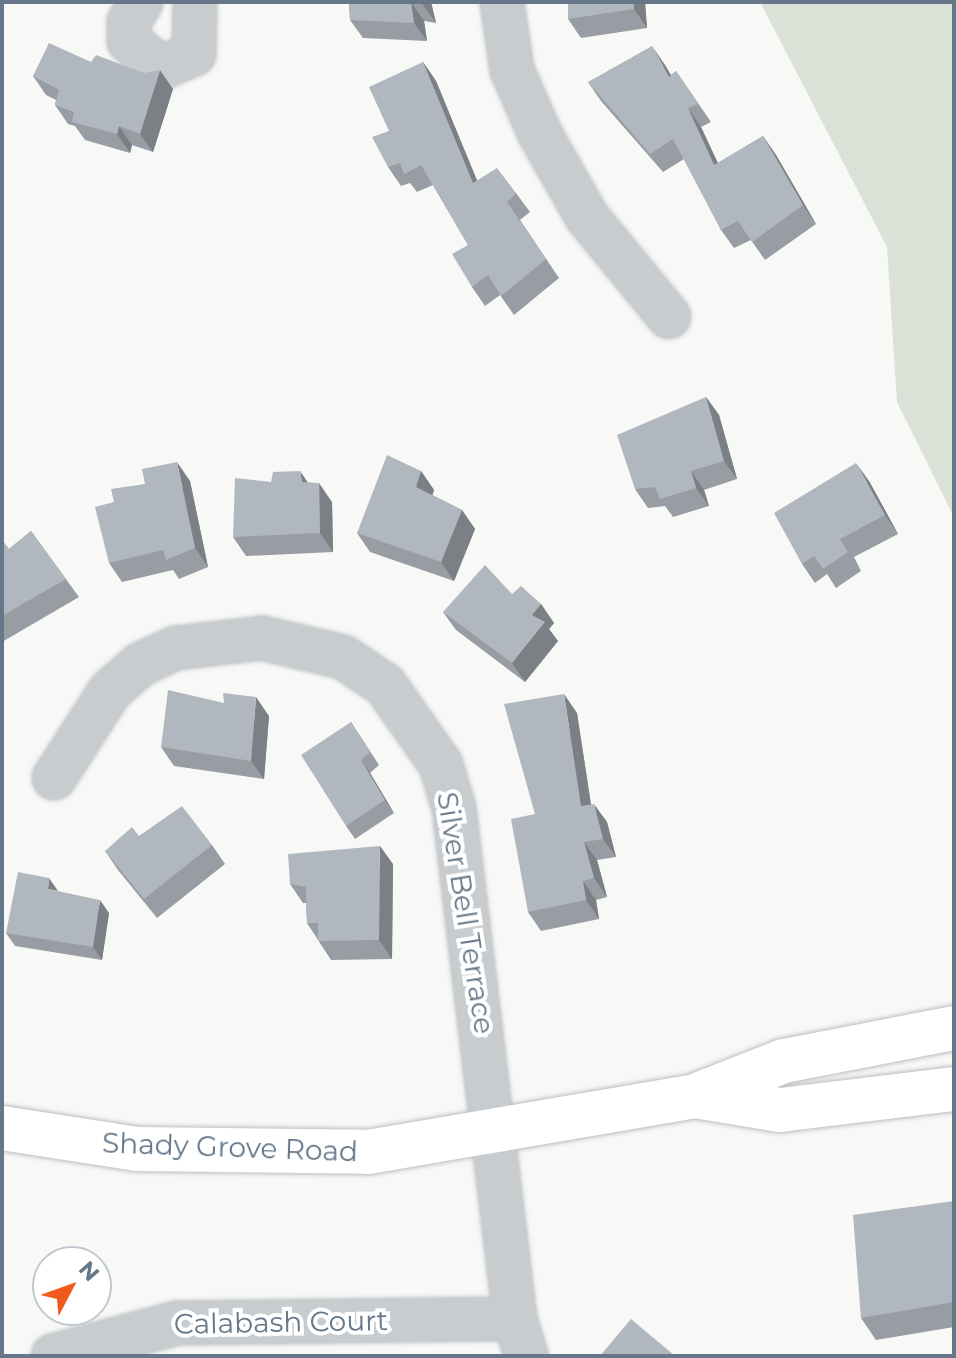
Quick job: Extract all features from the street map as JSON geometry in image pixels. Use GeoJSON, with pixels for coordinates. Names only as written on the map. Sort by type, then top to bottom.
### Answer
{"type":"FeatureCollection","features":[{"type":"Feature","properties":{"kind":"main road","name":"Shady Grove Road"},"geometry":{"type":"LineString","coordinates":[[2,1128],[137,1149],[273,1154],[368,1152],[695,1096],[784,1061],[954,1028]]}},
{"type":"Feature","properties":{"kind":"main road","name":"Shady Grove Road"},"geometry":{"type":"LineString","coordinates":[[695,1096],[780,1110],[954,1089]]}},
{"type":"Feature","properties":{"kind":"street"},"geometry":{"type":"LineString","coordinates":[[141,2],[129,22],[129,41],[161,68],[194,54],[195,2]]}},
{"type":"Feature","properties":{"kind":"street"},"geometry":{"type":"LineString","coordinates":[[502,2],[512,70],[540,134],[587,217],[669,317]]}},
{"type":"Feature","properties":{"kind":"street","name":"Silver Bell Terrace"},"geometry":{"type":"LineString","coordinates":[[54,778],[110,691],[141,664],[176,648],[262,638],[343,657],[385,685],[441,765],[454,808],[497,1130],[520,1338]]}},
{"type":"Feature","properties":{"kind":"street","name":"Calabash Court"},"geometry":{"type":"LineString","coordinates":[[53,1356],[177,1323],[520,1338]]}},
{"type":"Feature","properties":{"kind":"shaded area"},"geometry":{"type":"Polygon","coordinates":[[[760,2],[954,2],[954,517],[897,402],[887,247],[760,2]]]}},
{"type":"Feature","properties":{"kind":"building"},"geometry":{"type":"Polygon","coordinates":[[[349,2],[411,2],[414,23],[350,20],[349,2]]]}},
{"type":"Feature","properties":{"kind":"building"},"geometry":{"type":"Polygon","coordinates":[[[568,2],[633,2],[634,9],[568,19],[568,2]]]}},
{"type":"Feature","properties":{"kind":"building"},"geometry":{"type":"Polygon","coordinates":[[[49,43],[91,62],[96,55],[144,73],[160,70],[140,134],[119,126],[117,134],[72,122],[74,112],[55,105],[59,90],[33,76],[49,43]]]}},
{"type":"Feature","properties":{"kind":"building"},"geometry":{"type":"Polygon","coordinates":[[[652,46],[669,77],[676,71],[698,104],[688,108],[714,165],[763,136],[803,205],[752,242],[738,221],[721,230],[673,139],[650,154],[588,82],[652,46]]]}},
{"type":"Feature","properties":{"kind":"building"},"geometry":{"type":"Polygon","coordinates":[[[423,62],[473,183],[497,168],[516,193],[507,202],[546,259],[501,296],[488,275],[472,287],[452,254],[468,245],[421,165],[404,174],[400,163],[388,167],[372,137],[389,131],[369,87],[423,62]]]}},
{"type":"Feature","properties":{"kind":"building"},"geometry":{"type":"Polygon","coordinates":[[[706,397],[724,461],[691,471],[696,488],[660,499],[655,487],[635,489],[617,435],[706,397]]]}},
{"type":"Feature","properties":{"kind":"building"},"geometry":{"type":"Polygon","coordinates":[[[387,455],[421,471],[416,487],[462,510],[441,562],[357,533],[387,455]]]}},
{"type":"Feature","properties":{"kind":"building"},"geometry":{"type":"Polygon","coordinates":[[[177,462],[195,548],[166,560],[163,550],[109,563],[95,507],[114,502],[111,489],[145,484],[142,469],[177,462]]]}},
{"type":"Feature","properties":{"kind":"building"},"geometry":{"type":"Polygon","coordinates":[[[856,463],[885,515],[840,539],[848,552],[823,569],[814,556],[802,564],[774,513],[856,463]]]}},
{"type":"Feature","properties":{"kind":"building"},"geometry":{"type":"Polygon","coordinates":[[[300,471],[302,482],[319,483],[320,533],[233,537],[235,478],[271,482],[273,472],[300,471]]]}},
{"type":"Feature","properties":{"kind":"building"},"geometry":{"type":"Polygon","coordinates":[[[31,531],[66,579],[2,616],[2,540],[9,549],[31,531]]]}},
{"type":"Feature","properties":{"kind":"building"},"geometry":{"type":"Polygon","coordinates":[[[485,565],[512,594],[521,586],[541,604],[532,615],[545,622],[512,663],[443,612],[485,565]]]}},
{"type":"Feature","properties":{"kind":"building"},"geometry":{"type":"Polygon","coordinates":[[[168,690],[224,703],[223,693],[256,697],[251,761],[161,747],[168,690]]]}},
{"type":"Feature","properties":{"kind":"building"},"geometry":{"type":"Polygon","coordinates":[[[564,694],[581,806],[594,804],[603,839],[584,842],[594,878],[583,881],[586,900],[528,912],[511,819],[535,814],[504,704],[564,694]]]}},
{"type":"Feature","properties":{"kind":"building"},"geometry":{"type":"Polygon","coordinates":[[[351,722],[370,752],[361,760],[385,800],[346,826],[301,755],[351,722]]]}},
{"type":"Feature","properties":{"kind":"building"},"geometry":{"type":"Polygon","coordinates":[[[182,806],[212,845],[144,899],[105,851],[132,827],[139,836],[182,806]]]}},
{"type":"Feature","properties":{"kind":"building"},"geometry":{"type":"Polygon","coordinates":[[[380,846],[379,940],[318,941],[318,923],[307,923],[306,887],[290,884],[288,854],[380,846]]]}},
{"type":"Feature","properties":{"kind":"building"},"geometry":{"type":"Polygon","coordinates":[[[18,872],[49,878],[48,889],[100,900],[93,947],[6,933],[18,872]]]}},
{"type":"Feature","properties":{"kind":"building"},"geometry":{"type":"Polygon","coordinates":[[[954,1201],[954,1302],[861,1318],[853,1215],[954,1201]]]}},
{"type":"Feature","properties":{"kind":"building"},"geometry":{"type":"Polygon","coordinates":[[[631,1319],[675,1356],[600,1356],[631,1319]]]}}]}
